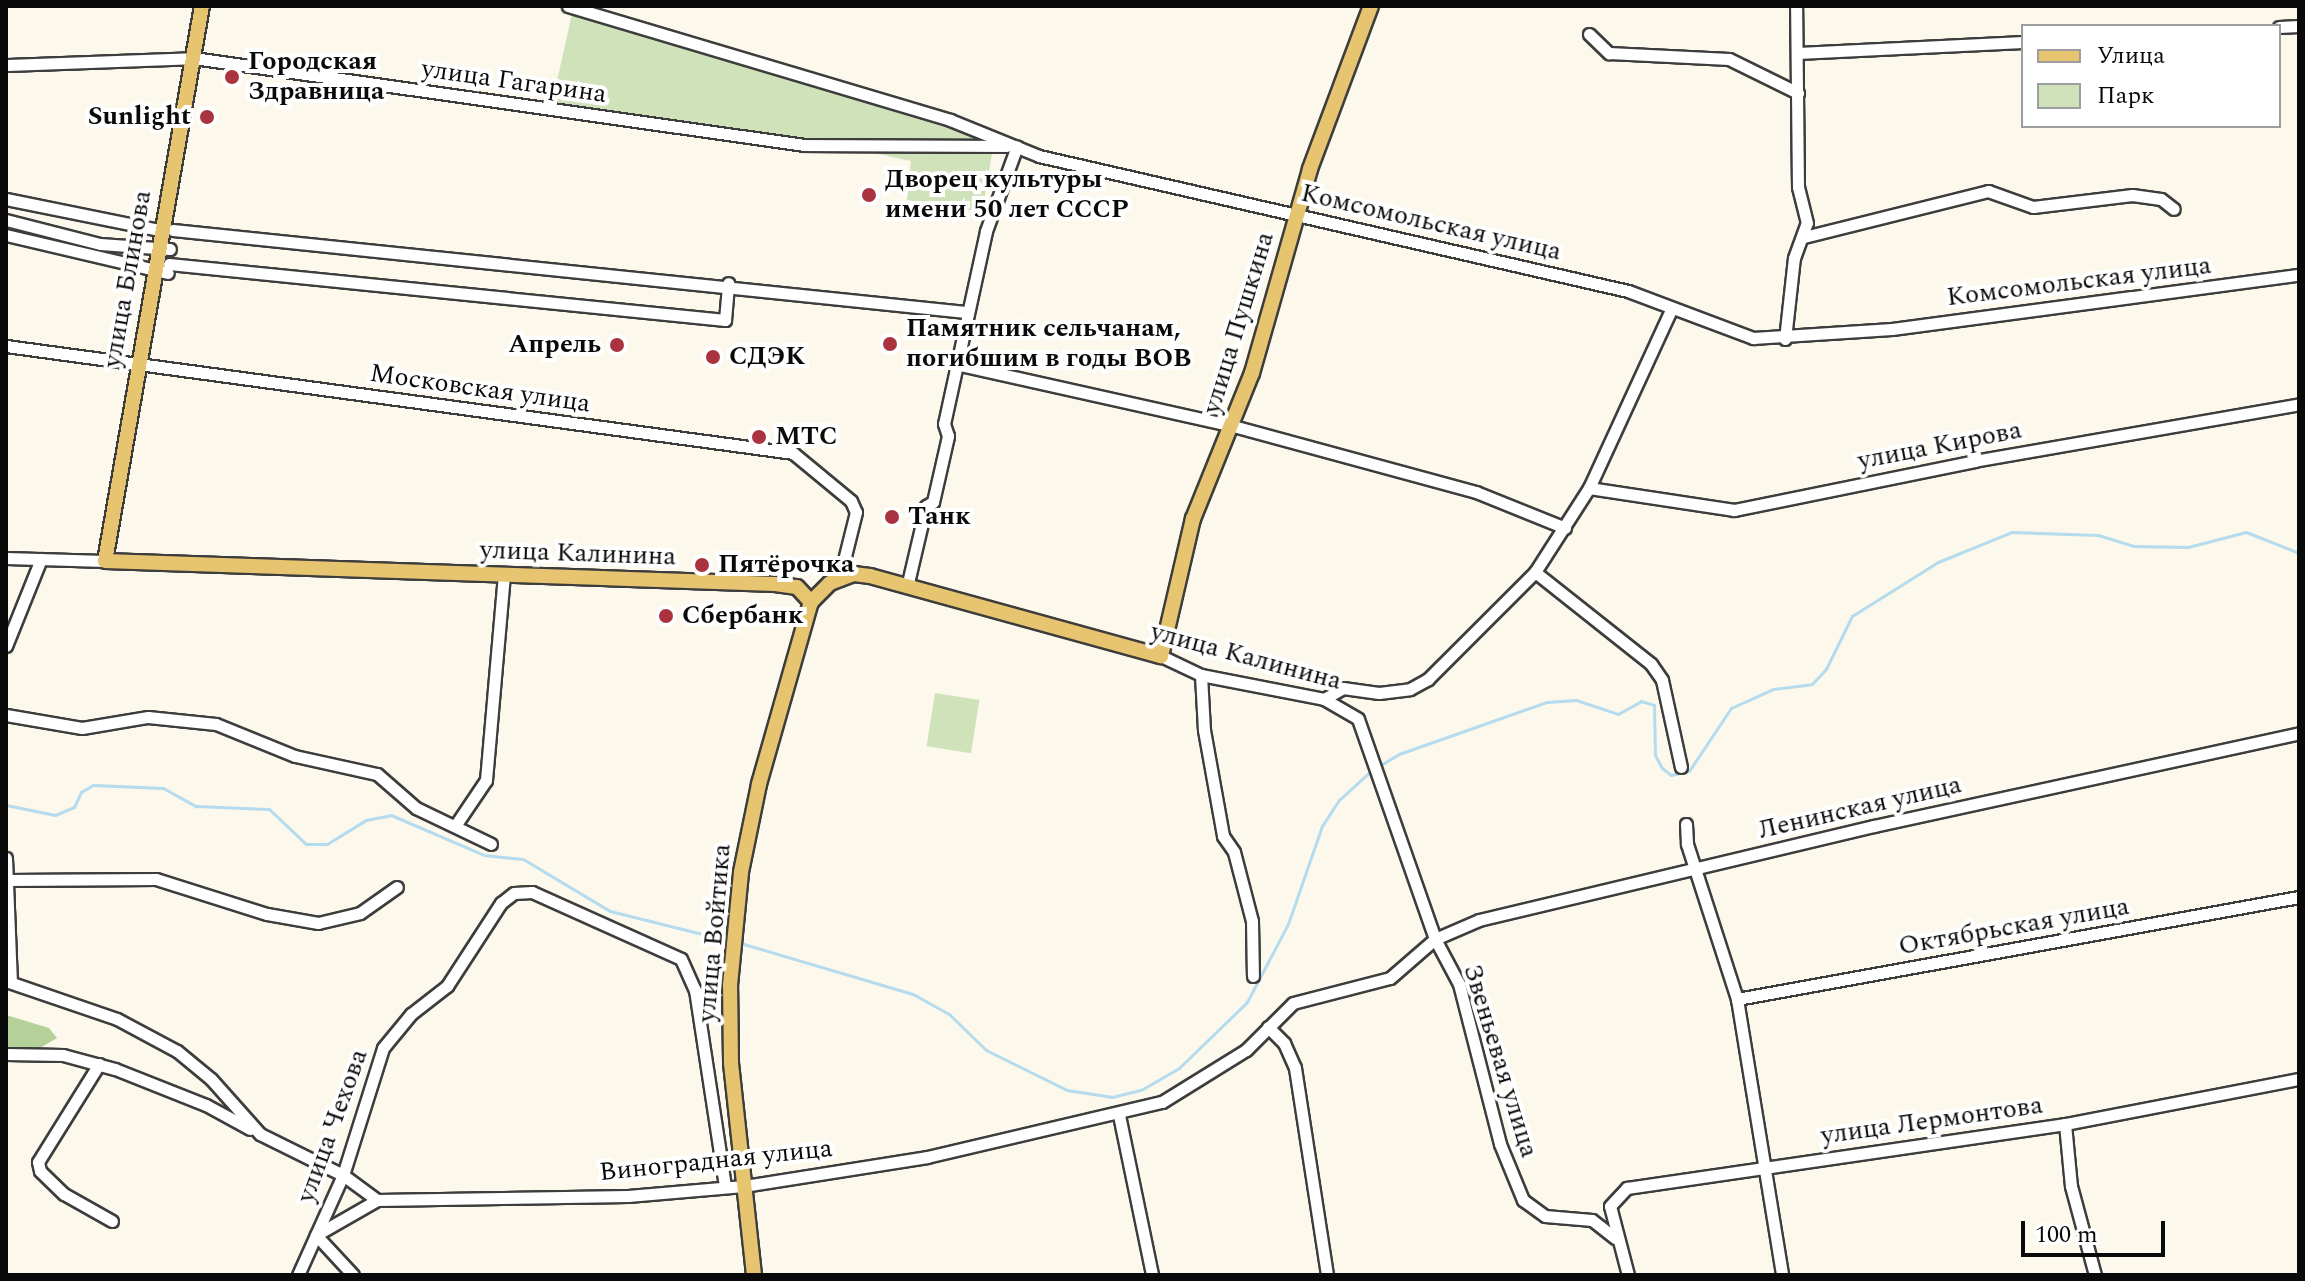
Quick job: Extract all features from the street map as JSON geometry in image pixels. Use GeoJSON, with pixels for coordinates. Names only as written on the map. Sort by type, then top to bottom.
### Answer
{"type":"FeatureCollection","features":[{"type":"Feature","properties":{"kind":"main road","name":"улица Блинова"},"geometry":{"type":"LineString","coordinates":[[105,561],[138,362],[163,269],[166,230],[202,6]]}},
{"type":"Feature","properties":{"kind":"main road","name":"улица Пушкина"},"geometry":{"type":"LineString","coordinates":[[1161,656],[1193,519],[1233,426],[1298,214],[1371,6]]}},
{"type":"Feature","properties":{"kind":"main road","name":"улица Калинина"},"geometry":{"type":"LineString","coordinates":[[105,561],[775,584],[797,587],[811,602]]}},
{"type":"Feature","properties":{"kind":"main road","name":"улица Калинина"},"geometry":{"type":"LineString","coordinates":[[839,580],[862,575],[1161,656]]}},
{"type":"Feature","properties":{"kind":"main road"},"geometry":{"type":"LineString","coordinates":[[811,602],[839,580]]}},
{"type":"Feature","properties":{"kind":"main road","name":"улица Войтика"},"geometry":{"type":"LineString","coordinates":[[754,1275],[731,1062],[730,985],[735,922],[759,784],[811,602]]}},
{"type":"Feature","properties":{"kind":"street","name":"Комсомольская улица"},"geometry":{"type":"LineString","coordinates":[[568,6],[950,120],[1059,161],[1628,291],[1671,310],[1753,338],[1785,339],[2299,275]]}},
{"type":"Feature","properties":{"kind":"street"},"geometry":{"type":"LineString","coordinates":[[1785,339],[1794,258],[1807,223],[1798,187],[1796,6]]}},
{"type":"Feature","properties":{"kind":"street"},"geometry":{"type":"LineString","coordinates":[[1589,34],[1609,53],[1729,59],[1798,93]]}},
{"type":"Feature","properties":{"kind":"street"},"geometry":{"type":"LineString","coordinates":[[1798,53],[2021,42]]}},
{"type":"Feature","properties":{"kind":"street","name":"улица Гагарина"},"geometry":{"type":"LineString","coordinates":[[6,65],[193,58],[804,145],[1017,146]]}},
{"type":"Feature","properties":{"kind":"street"},"geometry":{"type":"LineString","coordinates":[[907,587],[926,506],[933,502],[948,436],[944,424],[986,231],[1017,146]]}},
{"type":"Feature","properties":{"kind":"street"},"geometry":{"type":"LineString","coordinates":[[1804,237],[1988,191],[2033,207],[2148,195],[2174,209]]}},
{"type":"Feature","properties":{"kind":"street"},"geometry":{"type":"LineString","coordinates":[[6,199],[166,230],[728,283],[966,312]]}},
{"type":"Feature","properties":{"kind":"street"},"geometry":{"type":"LineString","coordinates":[[6,220],[100,244],[164,248]]}},
{"type":"Feature","properties":{"kind":"street"},"geometry":{"type":"LineString","coordinates":[[6,235],[163,269],[725,320],[728,283]]}},
{"type":"Feature","properties":{"kind":"street"},"geometry":{"type":"LineString","coordinates":[[1324,699],[1343,688],[1379,693],[1410,689],[1428,679],[1535,572],[1589,488],[1671,310]]}},
{"type":"Feature","properties":{"kind":"street","name":"Московская улица"},"geometry":{"type":"LineString","coordinates":[[6,346],[793,453],[851,501],[856,512],[839,580]]}},
{"type":"Feature","properties":{"kind":"street"},"geometry":{"type":"LineString","coordinates":[[956,364],[1233,426],[1476,492],[1565,528]]}},
{"type":"Feature","properties":{"kind":"street","name":"улица Кирова"},"geometry":{"type":"LineString","coordinates":[[1589,488],[1734,510],[1974,461],[2299,404]]}},
{"type":"Feature","properties":{"kind":"street","name":"улица Калинина"},"geometry":{"type":"LineString","coordinates":[[6,558],[105,561]]}},
{"type":"Feature","properties":{"kind":"street"},"geometry":{"type":"LineString","coordinates":[[6,646],[41,559]]}},
{"type":"Feature","properties":{"kind":"street"},"geometry":{"type":"LineString","coordinates":[[1535,572],[1651,664],[1662,680],[1681,767]]}},
{"type":"Feature","properties":{"kind":"street"},"geometry":{"type":"LineString","coordinates":[[455,826],[486,780],[504,576]]}},
{"type":"Feature","properties":{"kind":"street","name":"улица Калинина"},"geometry":{"type":"LineString","coordinates":[[1161,656],[1201,675],[1324,699],[1358,719],[1386,790]]}},
{"type":"Feature","properties":{"kind":"street"},"geometry":{"type":"LineString","coordinates":[[1201,675],[1204,730],[1223,836],[1234,852],[1252,921],[1253,976]]}},
{"type":"Feature","properties":{"kind":"street"},"geometry":{"type":"LineString","coordinates":[[6,715],[82,728],[148,717],[216,724],[295,756],[377,774],[416,808],[491,844]]}},
{"type":"Feature","properties":{"kind":"street","name":"Ленинская улица"},"geometry":{"type":"LineString","coordinates":[[1435,939],[1479,920],[2299,733]]}},
{"type":"Feature","properties":{"kind":"street","name":"Звеньевая улица"},"geometry":{"type":"LineString","coordinates":[[1386,790],[1435,939],[1459,984],[1500,1144],[1523,1200],[1545,1216],[1592,1220],[1615,1238]]}},
{"type":"Feature","properties":{"kind":"street"},"geometry":{"type":"LineString","coordinates":[[1686,824],[1696,870],[1737,999],[1762,1169],[1782,1275]]}},
{"type":"Feature","properties":{"kind":"street"},"geometry":{"type":"LineString","coordinates":[[6,858],[8,982],[117,1019],[177,1051],[211,1079],[260,1134]]}},
{"type":"Feature","properties":{"kind":"street"},"geometry":{"type":"LineString","coordinates":[[8,880],[156,879],[267,914],[318,923],[360,913],[397,887]]}},
{"type":"Feature","properties":{"kind":"street","name":"улица Чехова"},"geometry":{"type":"LineString","coordinates":[[298,1275],[343,1175],[383,1048],[411,1014],[447,986],[501,903],[514,893],[532,892],[681,959],[695,990],[725,1187]]}},
{"type":"Feature","properties":{"kind":"street","name":"Октябрьская улица"},"geometry":{"type":"LineString","coordinates":[[1737,999],[2299,897]]}},
{"type":"Feature","properties":{"kind":"street","name":"Виноградная улица"},"geometry":{"type":"LineString","coordinates":[[377,1200],[628,1196],[744,1186],[927,1157],[1119,1115],[1162,1102],[1208,1078],[1307,997],[1390,978],[1435,939]]}},
{"type":"Feature","properties":{"kind":"street"},"geometry":{"type":"LineString","coordinates":[[1268,1027],[1284,1043],[1295,1068],[1327,1275]]}},
{"type":"Feature","properties":{"kind":"street"},"geometry":{"type":"LineString","coordinates":[[6,1054],[63,1055],[99,1064],[206,1105],[343,1175],[377,1200],[316,1235],[353,1275]]}},
{"type":"Feature","properties":{"kind":"street"},"geometry":{"type":"LineString","coordinates":[[99,1064],[38,1162],[40,1171],[64,1194],[112,1221]]}},
{"type":"Feature","properties":{"kind":"street","name":"улица Лермонтова"},"geometry":{"type":"LineString","coordinates":[[1615,1238],[1610,1206],[1627,1188],[2065,1124],[2299,1079]]}},
{"type":"Feature","properties":{"kind":"street"},"geometry":{"type":"LineString","coordinates":[[1119,1115],[1152,1275]]}},
{"type":"Feature","properties":{"kind":"street"},"geometry":{"type":"LineString","coordinates":[[2065,1124],[2071,1186],[2095,1275]]}},
{"type":"Feature","properties":{"kind":"street"},"geometry":{"type":"LineString","coordinates":[[1615,1238],[1628,1275]]}},
{"type":"Feature","properties":{"kind":"green space"},"geometry":{"type":"Polygon","coordinates":[[[572,14],[994,142],[982,212],[907,200],[911,161],[809,139],[556,108],[552,103],[572,14]]]}},
{"type":"Feature","properties":{"kind":"green space"},"geometry":{"type":"Polygon","coordinates":[[[935,693],[979,700],[971,753],[927,746],[935,693]]]}},
{"type":"Feature","properties":{"kind":"green space"},"geometry":{"type":"Polygon","coordinates":[[[6,1015],[49,1028],[57,1038],[40,1048],[6,1049],[6,1015]]]}},
{"type":"Feature","properties":{"kind":"waterway"},"geometry":{"type":"LineString","coordinates":[[1379,766],[1399,754],[1547,702],[1576,700],[1618,714],[1641,701],[1654,705],[1655,755],[1662,768],[1671,775],[1689,771],[1731,708],[1773,689],[1812,684],[1826,669],[1852,616],[1938,562],[2012,532],[2098,535],[2133,546],[2188,547],[2246,532],[2299,553]]}},
{"type":"Feature","properties":{"kind":"waterway"},"geometry":{"type":"LineString","coordinates":[[737,942],[913,994],[949,1014],[986,1050],[1067,1090],[1112,1097],[1141,1090],[1179,1068],[1247,1002],[1288,924],[1322,826],[1339,800],[1372,770]]}},
{"type":"Feature","properties":{"kind":"waterway"},"geometry":{"type":"LineString","coordinates":[[6,805],[55,815],[74,807],[81,792],[93,785],[163,788],[196,806],[269,809],[306,844],[327,844],[366,820],[391,815],[484,855],[523,859],[610,911],[730,941]]}},
{"type":"Feature","properties":{"kind":"place","name":"Городская Здравница"},"geometry":{"type":"Point","coordinates":[232,77]}},
{"type":"Feature","properties":{"kind":"place","name":"Sunlight"},"geometry":{"type":"Point","coordinates":[207,117]}},
{"type":"Feature","properties":{"kind":"place","name":"Дворец культуры имени 50 лет СССР"},"geometry":{"type":"Point","coordinates":[869,195]}},
{"type":"Feature","properties":{"kind":"place","name":"Памятник сельчанам, погибшим в годы ВОВ"},"geometry":{"type":"Point","coordinates":[890,344]}},
{"type":"Feature","properties":{"kind":"place","name":"Апрель"},"geometry":{"type":"Point","coordinates":[617,345]}},
{"type":"Feature","properties":{"kind":"place","name":"СДЭК"},"geometry":{"type":"Point","coordinates":[713,357]}},
{"type":"Feature","properties":{"kind":"place","name":"МТС"},"geometry":{"type":"Point","coordinates":[759,437]}},
{"type":"Feature","properties":{"kind":"place","name":"Танк"},"geometry":{"type":"Point","coordinates":[892,517]}},
{"type":"Feature","properties":{"kind":"place","name":"Пятёрочка"},"geometry":{"type":"Point","coordinates":[702,565]}},
{"type":"Feature","properties":{"kind":"place","name":"Сбербанк"},"geometry":{"type":"Point","coordinates":[666,616]}}]}
